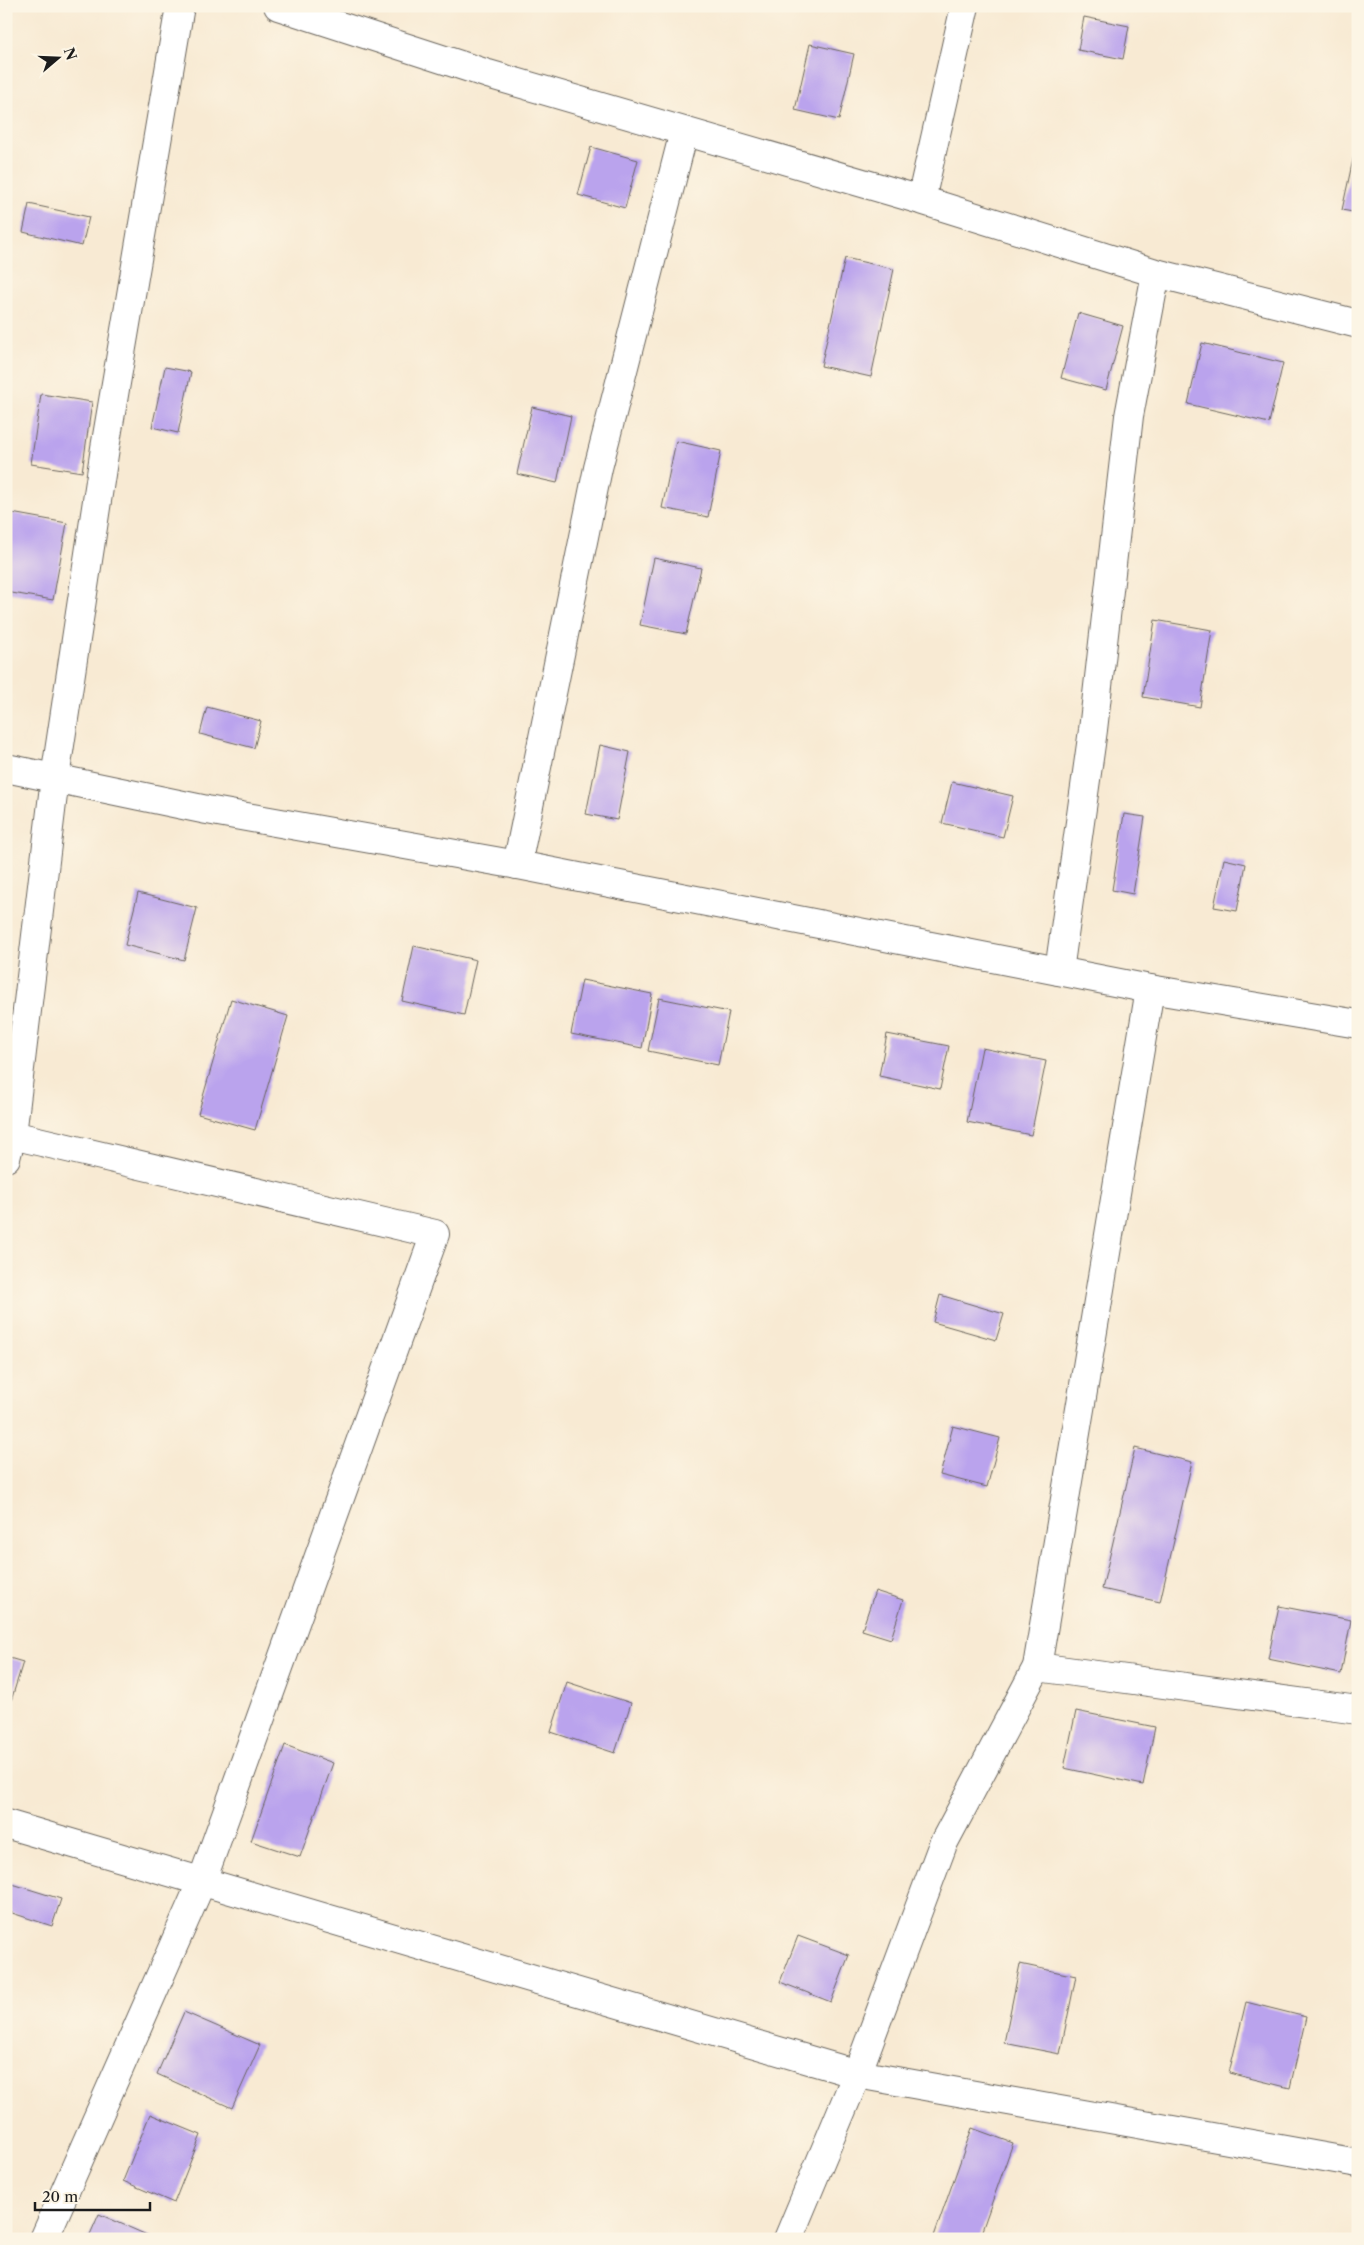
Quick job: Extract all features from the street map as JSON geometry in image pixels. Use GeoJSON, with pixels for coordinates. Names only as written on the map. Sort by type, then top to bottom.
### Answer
{"type":"FeatureCollection","features":[{"type":"Feature","properties":{"kind":"street"},"geometry":{"type":"LineString","coordinates":[[44,2239],[202,1881],[435,1234],[9,1146],[55,778],[105,448],[180,6]]}},
{"type":"Feature","properties":{"kind":"street"},"geometry":{"type":"LineString","coordinates":[[921,200],[965,6]]}},
{"type":"Feature","properties":{"kind":"street"},"geometry":{"type":"LineString","coordinates":[[281,7],[488,74],[921,200],[1156,273],[1358,324]]}},
{"type":"Feature","properties":{"kind":"street"},"geometry":{"type":"LineString","coordinates":[[517,865],[598,468],[684,132]]}},
{"type":"Feature","properties":{"kind":"street"},"geometry":{"type":"LineString","coordinates":[[1059,971],[1093,730],[1129,416],[1156,273]]}},
{"type":"Feature","properties":{"kind":"street"},"geometry":{"type":"LineString","coordinates":[[6,768],[207,810],[517,865],[1150,989],[1358,1024]]}},
{"type":"Feature","properties":{"kind":"street"},"geometry":{"type":"LineString","coordinates":[[788,2239],[857,2074],[943,1844],[1037,1667],[1150,989]]}},
{"type":"Feature","properties":{"kind":"street"},"geometry":{"type":"LineString","coordinates":[[1037,1667],[1358,1710]]}},
{"type":"Feature","properties":{"kind":"street"},"geometry":{"type":"LineString","coordinates":[[6,1824],[857,2074],[1358,2164]]}},
{"type":"Feature","properties":{"kind":"building"},"geometry":{"type":"Polygon","coordinates":[[[1084,17],[1129,26],[1123,59],[1078,50],[1084,17]]]}},
{"type":"Feature","properties":{"kind":"building"},"geometry":{"type":"Polygon","coordinates":[[[810,44],[854,54],[839,120],[795,110],[810,44]]]}},
{"type":"Feature","properties":{"kind":"building"},"geometry":{"type":"Polygon","coordinates":[[[1358,141],[1358,213],[1342,210],[1358,141]]]}},
{"type":"Feature","properties":{"kind":"building"},"geometry":{"type":"Polygon","coordinates":[[[591,147],[638,160],[625,208],[578,195],[591,147]]]}},
{"type":"Feature","properties":{"kind":"building"},"geometry":{"type":"Polygon","coordinates":[[[29,204],[89,217],[82,246],[23,232],[29,204]]]}},
{"type":"Feature","properties":{"kind":"building"},"geometry":{"type":"Polygon","coordinates":[[[845,258],[894,269],[871,377],[821,366],[845,258]]]}},
{"type":"Feature","properties":{"kind":"building"},"geometry":{"type":"Polygon","coordinates":[[[1078,313],[1123,326],[1106,390],[1061,378],[1078,313]]]}},
{"type":"Feature","properties":{"kind":"building"},"geometry":{"type":"Polygon","coordinates":[[[1202,343],[1283,363],[1269,423],[1188,404],[1202,343]]]}},
{"type":"Feature","properties":{"kind":"building"},"geometry":{"type":"Polygon","coordinates":[[[165,367],[191,372],[178,433],[152,427],[165,367]]]}},
{"type":"Feature","properties":{"kind":"building"},"geometry":{"type":"Polygon","coordinates":[[[41,394],[92,402],[82,472],[31,464],[41,394]]]}},
{"type":"Feature","properties":{"kind":"building"},"geometry":{"type":"Polygon","coordinates":[[[532,407],[571,416],[557,483],[517,474],[532,407]]]}},
{"type":"Feature","properties":{"kind":"building"},"geometry":{"type":"Polygon","coordinates":[[[676,441],[721,451],[708,517],[662,508],[676,441]]]}},
{"type":"Feature","properties":{"kind":"building"},"geometry":{"type":"Polygon","coordinates":[[[6,512],[67,523],[53,600],[6,592],[6,512]]]}},
{"type":"Feature","properties":{"kind":"building"},"geometry":{"type":"Polygon","coordinates":[[[654,558],[701,568],[686,634],[640,625],[654,558]]]}},
{"type":"Feature","properties":{"kind":"building"},"geometry":{"type":"Polygon","coordinates":[[[1155,620],[1212,630],[1200,707],[1143,697],[1155,620]]]}},
{"type":"Feature","properties":{"kind":"building"},"geometry":{"type":"Polygon","coordinates":[[[207,707],[261,721],[254,748],[200,734],[207,707]]]}},
{"type":"Feature","properties":{"kind":"building"},"geometry":{"type":"Polygon","coordinates":[[[600,745],[630,752],[617,820],[586,814],[600,745]]]}},
{"type":"Feature","properties":{"kind":"building"},"geometry":{"type":"Polygon","coordinates":[[[952,782],[1013,796],[1003,837],[942,823],[952,782]]]}},
{"type":"Feature","properties":{"kind":"building"},"geometry":{"type":"Polygon","coordinates":[[[1124,814],[1145,817],[1133,894],[1112,890],[1124,814]]]}},
{"type":"Feature","properties":{"kind":"building"},"geometry":{"type":"Polygon","coordinates":[[[1224,859],[1246,864],[1237,911],[1214,907],[1224,859]]]}},
{"type":"Feature","properties":{"kind":"building"},"geometry":{"type":"Polygon","coordinates":[[[138,893],[197,908],[184,960],[125,945],[138,893]]]}},
{"type":"Feature","properties":{"kind":"building"},"geometry":{"type":"Polygon","coordinates":[[[414,946],[476,960],[464,1015],[402,1001],[414,946]]]}},
{"type":"Feature","properties":{"kind":"building"},"geometry":{"type":"Polygon","coordinates":[[[582,980],[652,994],[642,1048],[571,1034],[582,980]]]}},
{"type":"Feature","properties":{"kind":"building"},"geometry":{"type":"Polygon","coordinates":[[[659,998],[729,1012],[718,1065],[648,1051],[659,998]]]}},
{"type":"Feature","properties":{"kind":"building"},"geometry":{"type":"Polygon","coordinates":[[[231,999],[288,1016],[255,1130],[198,1114],[231,999]]]}},
{"type":"Feature","properties":{"kind":"building"},"geometry":{"type":"Polygon","coordinates":[[[887,1034],[949,1046],[940,1089],[879,1076],[887,1034]]]}},
{"type":"Feature","properties":{"kind":"building"},"geometry":{"type":"Polygon","coordinates":[[[982,1048],[1046,1061],[1031,1135],[967,1122],[982,1048]]]}},
{"type":"Feature","properties":{"kind":"building"},"geometry":{"type":"Polygon","coordinates":[[[940,1295],[1004,1314],[996,1340],[933,1322],[940,1295]]]}},
{"type":"Feature","properties":{"kind":"building"},"geometry":{"type":"Polygon","coordinates":[[[953,1426],[1000,1438],[987,1487],[940,1475],[953,1426]]]}},
{"type":"Feature","properties":{"kind":"building"},"geometry":{"type":"Polygon","coordinates":[[[1135,1448],[1192,1462],[1160,1602],[1102,1589],[1135,1448]]]}},
{"type":"Feature","properties":{"kind":"building"},"geometry":{"type":"Polygon","coordinates":[[[875,1591],[903,1600],[891,1639],[862,1630],[875,1591]]]}},
{"type":"Feature","properties":{"kind":"building"},"geometry":{"type":"Polygon","coordinates":[[[1279,1606],[1351,1620],[1341,1674],[1268,1659],[1279,1606]]]}},
{"type":"Feature","properties":{"kind":"building"},"geometry":{"type":"Polygon","coordinates":[[[6,1657],[23,1662],[7,1714],[6,1714],[6,1657]]]}},
{"type":"Feature","properties":{"kind":"building"},"geometry":{"type":"Polygon","coordinates":[[[567,1682],[631,1703],[615,1753],[551,1732],[567,1682]]]}},
{"type":"Feature","properties":{"kind":"building"},"geometry":{"type":"Polygon","coordinates":[[[1076,1711],[1155,1727],[1143,1785],[1064,1768],[1076,1711]]]}},
{"type":"Feature","properties":{"kind":"building"},"geometry":{"type":"Polygon","coordinates":[[[285,1745],[333,1763],[300,1857],[251,1841],[285,1745]]]}},
{"type":"Feature","properties":{"kind":"building"},"geometry":{"type":"Polygon","coordinates":[[[6,1882],[61,1899],[52,1926],[6,1911],[6,1882]]]}},
{"type":"Feature","properties":{"kind":"building"},"geometry":{"type":"Polygon","coordinates":[[[798,1936],[849,1955],[831,2002],[780,1982],[798,1936]]]}},
{"type":"Feature","properties":{"kind":"building"},"geometry":{"type":"Polygon","coordinates":[[[1020,1964],[1076,1976],[1060,2054],[1004,2043],[1020,1964]]]}},
{"type":"Feature","properties":{"kind":"building"},"geometry":{"type":"Polygon","coordinates":[[[1246,2002],[1306,2017],[1290,2088],[1229,2073],[1246,2002]]]}},
{"type":"Feature","properties":{"kind":"building"},"geometry":{"type":"Polygon","coordinates":[[[184,2012],[260,2045],[232,2108],[157,2074],[184,2012]]]}},
{"type":"Feature","properties":{"kind":"building"},"geometry":{"type":"Polygon","coordinates":[[[150,2114],[201,2135],[174,2203],[123,2181],[150,2114]]]}},
{"type":"Feature","properties":{"kind":"building"},"geometry":{"type":"Polygon","coordinates":[[[972,2128],[1013,2143],[979,2239],[933,2239],[972,2128]]]}},
{"type":"Feature","properties":{"kind":"building"},"geometry":{"type":"Polygon","coordinates":[[[99,2214],[156,2239],[88,2239],[99,2214]]]}}]}
